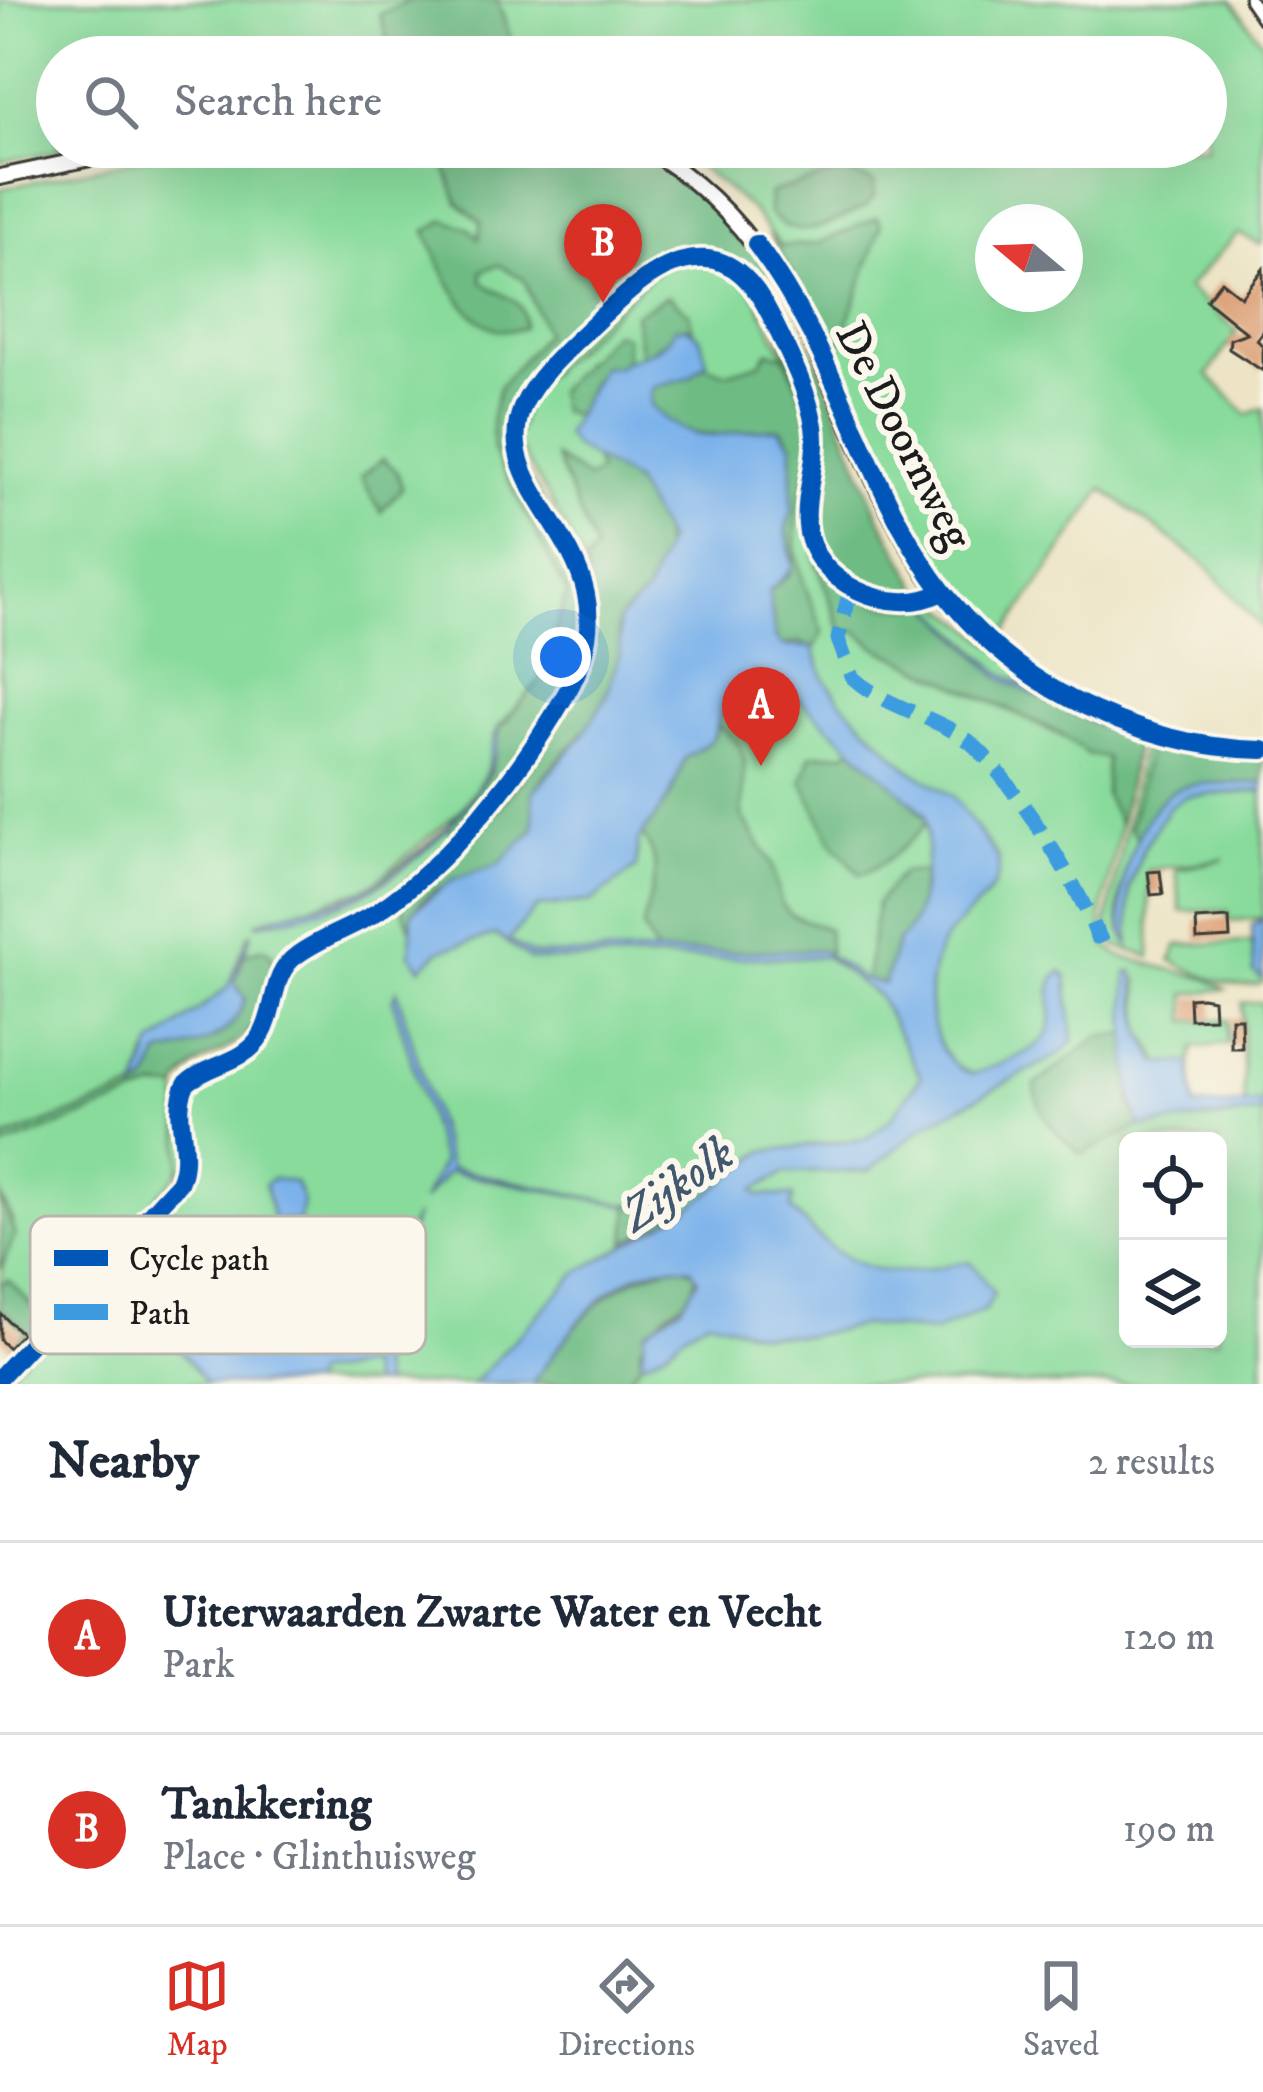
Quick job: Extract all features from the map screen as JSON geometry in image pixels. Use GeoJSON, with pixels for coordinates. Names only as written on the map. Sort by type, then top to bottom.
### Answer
{"type":"FeatureCollection","features":[{"type":"Feature","properties":{"kind":"street"},"geometry":{"type":"LineString","coordinates":[[1250,0],[1263,19]]}},
{"type":"Feature","properties":{"kind":"street"},"geometry":{"type":"LineString","coordinates":[[0,177],[43,168]]}},
{"type":"Feature","properties":{"kind":"street","name":"De Doornweg"},"geometry":{"type":"LineString","coordinates":[[673,168],[717,199],[755,244],[819,353],[904,538],[940,593],[1002,654],[1089,708],[1178,741],[1263,751]]}},
{"type":"Feature","properties":{"kind":"street"},"geometry":{"type":"LineString","coordinates":[[148,1216],[178,1183],[186,1160],[178,1107],[186,1084],[255,1044],[280,975],[296,955],[376,912],[457,842],[565,697],[589,631],[589,592],[524,468],[518,423],[544,377],[635,287],[669,266],[703,258],[730,266],[750,282],[775,325],[812,416],[815,456],[806,528],[814,549],[840,578],[880,600],[909,604],[940,593]]}},
{"type":"Feature","properties":{"kind":"street"},"geometry":{"type":"LineString","coordinates":[[0,1377],[30,1344]]}},
{"type":"Feature","properties":{"kind":"green space"},"geometry":{"type":"Polygon","coordinates":[[[0,0],[412,0],[380,14],[387,36],[36,36],[36,155],[0,162],[0,0]]]}},
{"type":"Feature","properties":{"kind":"green space"},"geometry":{"type":"Polygon","coordinates":[[[412,0],[497,0],[510,36],[387,36],[380,14],[412,0]]]}},
{"type":"Feature","properties":{"kind":"green space"},"geometry":{"type":"Polygon","coordinates":[[[497,0],[1231,0],[1263,43],[1263,241],[1260,244],[1238,233],[1187,288],[1237,331],[1208,375],[1247,415],[1263,408],[1263,630],[1207,566],[1103,489],[1001,640],[971,608],[923,541],[886,470],[837,354],[880,226],[878,218],[819,244],[781,246],[751,209],[701,168],[1227,168],[1227,36],[510,36],[497,0]]]}},
{"type":"Feature","properties":{"kind":"green space"},"geometry":{"type":"Polygon","coordinates":[[[96,168],[643,168],[738,263],[731,270],[753,292],[785,356],[810,467],[816,561],[841,631],[858,632],[876,647],[1107,758],[1105,795],[1120,825],[1101,918],[1106,946],[1119,956],[1207,979],[1225,989],[1186,994],[1187,1021],[1228,1020],[1228,1044],[1194,1048],[1191,1063],[1163,1066],[1142,1032],[1138,979],[1128,973],[1129,1035],[1116,1036],[1124,1132],[1119,1132],[1119,1348],[1227,1348],[1227,1132],[1129,1132],[1263,1113],[1263,1384],[0,1384],[30,1351],[426,1354],[426,1216],[154,1216],[181,1186],[181,1109],[191,1083],[235,1062],[256,1044],[282,979],[299,958],[369,920],[448,858],[522,776],[578,686],[594,642],[597,601],[593,584],[495,404],[492,433],[567,593],[540,680],[498,728],[487,772],[461,810],[374,883],[448,827],[456,836],[404,885],[297,946],[274,977],[268,951],[245,954],[250,932],[227,988],[147,1055],[136,1091],[0,1140],[0,189],[96,168]],[[362,890],[255,923],[284,919],[362,890]]]}},
{"type":"Feature","properties":{"kind":"green space"},"geometry":{"type":"Polygon","coordinates":[[[446,168],[670,168],[683,177],[757,254],[812,350],[879,516],[921,591],[919,596],[883,599],[845,578],[816,543],[810,510],[818,441],[773,313],[753,279],[727,258],[713,255],[662,266],[527,394],[514,452],[575,560],[585,612],[580,648],[550,718],[456,836],[448,827],[490,774],[500,728],[540,680],[567,593],[493,450],[492,416],[499,388],[545,333],[524,279],[499,265],[482,271],[482,281],[517,304],[524,317],[523,328],[488,325],[461,300],[426,231],[445,220],[469,228],[479,238],[481,222],[458,202],[446,168]]]}},
{"type":"Feature","properties":{"kind":"green space"},"geometry":{"type":"Polygon","coordinates":[[[843,171],[874,182],[874,197],[866,206],[804,230],[781,223],[769,213],[770,193],[843,171]]]}},
{"type":"Feature","properties":{"kind":"green space"},"geometry":{"type":"Polygon","coordinates":[[[878,217],[881,226],[837,354],[769,233],[781,246],[819,243],[878,217]]]}},
{"type":"Feature","properties":{"kind":"green space"},"geometry":{"type":"Polygon","coordinates":[[[668,296],[689,313],[693,331],[687,327],[641,357],[635,314],[668,296]]]}},
{"type":"Feature","properties":{"kind":"green space"},"geometry":{"type":"Polygon","coordinates":[[[614,332],[626,336],[626,359],[616,368],[607,366],[592,381],[576,415],[561,412],[556,392],[614,332]]]}},
{"type":"Feature","properties":{"kind":"green space"},"geometry":{"type":"Polygon","coordinates":[[[768,351],[785,356],[813,436],[796,543],[802,578],[823,632],[814,649],[799,642],[783,646],[775,637],[769,592],[790,574],[794,560],[786,527],[791,512],[792,444],[782,429],[691,433],[660,416],[647,398],[652,388],[705,365],[726,373],[760,363],[768,351]]]}},
{"type":"Feature","properties":{"kind":"green space"},"geometry":{"type":"Polygon","coordinates":[[[593,456],[631,481],[656,514],[663,552],[658,573],[643,598],[620,619],[620,655],[598,712],[533,792],[534,829],[501,864],[435,890],[415,910],[409,925],[400,903],[475,835],[521,780],[564,710],[580,672],[590,635],[592,599],[584,566],[595,550],[556,458],[588,479],[599,472],[593,456]]]}},
{"type":"Feature","properties":{"kind":"green space"},"geometry":{"type":"Polygon","coordinates":[[[383,459],[397,471],[402,488],[381,512],[361,477],[383,459]]]}},
{"type":"Feature","properties":{"kind":"green space"},"geometry":{"type":"Polygon","coordinates":[[[816,561],[854,591],[881,604],[911,607],[928,603],[1000,678],[1136,742],[1120,825],[1105,795],[1106,758],[1087,754],[1061,734],[876,647],[858,632],[842,631],[816,561]]]}},
{"type":"Feature","properties":{"kind":"green space"},"geometry":{"type":"Polygon","coordinates":[[[928,603],[943,606],[1076,708],[1134,733],[1136,742],[1000,672],[928,603]]]}},
{"type":"Feature","properties":{"kind":"green space"},"geometry":{"type":"Polygon","coordinates":[[[757,673],[776,680],[801,701],[787,709],[771,701],[737,704],[731,692],[757,673]]]}},
{"type":"Feature","properties":{"kind":"green space"},"geometry":{"type":"Polygon","coordinates":[[[720,725],[739,744],[745,761],[742,816],[772,864],[781,903],[791,915],[828,929],[829,952],[657,955],[643,929],[655,869],[654,857],[641,835],[670,796],[685,758],[712,740],[720,725]]]}},
{"type":"Feature","properties":{"kind":"green space"},"geometry":{"type":"Polygon","coordinates":[[[1150,741],[1130,828],[1139,840],[1119,906],[1122,933],[1129,945],[1129,888],[1143,849],[1169,807],[1187,796],[1263,791],[1263,918],[1229,921],[1228,911],[1181,911],[1176,870],[1225,859],[1148,870],[1151,957],[1115,946],[1107,922],[1141,749],[1150,741]]]}},
{"type":"Feature","properties":{"kind":"green space"},"geometry":{"type":"Polygon","coordinates":[[[1150,741],[1263,759],[1263,783],[1204,785],[1175,795],[1151,819],[1139,840],[1130,828],[1150,741]]]}},
{"type":"Feature","properties":{"kind":"green space"},"geometry":{"type":"Polygon","coordinates":[[[853,745],[927,822],[896,853],[860,874],[832,843],[802,781],[811,755],[846,753],[853,745]]]}},
{"type":"Feature","properties":{"kind":"green space"},"geometry":{"type":"Polygon","coordinates":[[[902,872],[925,872],[915,919],[898,940],[884,984],[866,981],[877,903],[902,872]]]}},
{"type":"Feature","properties":{"kind":"green space"},"geometry":{"type":"Polygon","coordinates":[[[1252,942],[1254,972],[1263,977],[1263,983],[1228,983],[1171,960],[1178,945],[1252,942]]]}},
{"type":"Feature","properties":{"kind":"green space"},"geometry":{"type":"Polygon","coordinates":[[[263,948],[272,955],[273,974],[257,1022],[233,1045],[195,1067],[178,1089],[156,1088],[0,1148],[0,1140],[144,1086],[161,1054],[201,1044],[222,1032],[245,998],[234,982],[245,954],[263,948]]]}},
{"type":"Feature","properties":{"kind":"green space"},"geometry":{"type":"Polygon","coordinates":[[[1262,1002],[1263,1103],[1244,1105],[1242,1003],[1262,1002]]]}},
{"type":"Feature","properties":{"kind":"green space"},"geometry":{"type":"Polygon","coordinates":[[[1129,1035],[1131,1104],[1140,1127],[1119,1132],[1119,1137],[1081,1154],[1044,1116],[1035,1085],[1100,1036],[1129,1035]]]}},
{"type":"Feature","properties":{"kind":"green space"},"geometry":{"type":"Polygon","coordinates":[[[156,1088],[178,1089],[181,1162],[176,1175],[139,1216],[30,1216],[30,1303],[8,1280],[0,1285],[13,1220],[0,1195],[0,1147],[156,1088]]]}},
{"type":"Feature","properties":{"kind":"green space"},"geometry":{"type":"Polygon","coordinates":[[[0,1195],[15,1235],[0,1269],[0,1195]]]}},
{"type":"Feature","properties":{"kind":"green space"},"geometry":{"type":"Polygon","coordinates":[[[629,1204],[673,1217],[626,1242],[629,1204]]]}},
{"type":"Feature","properties":{"kind":"green space"},"geometry":{"type":"Polygon","coordinates":[[[682,1266],[696,1272],[692,1295],[666,1313],[640,1347],[641,1362],[624,1384],[532,1384],[577,1325],[613,1292],[656,1271],[682,1266]]]}},
{"type":"Feature","properties":{"kind":"green space"},"geometry":{"type":"Polygon","coordinates":[[[8,1280],[30,1303],[30,1340],[16,1355],[11,1349],[25,1331],[4,1311],[0,1314],[0,1285],[8,1280]]]}},
{"type":"Feature","properties":{"kind":"water"},"geometry":{"type":"Polygon","coordinates":[[[687,327],[700,337],[707,362],[690,377],[652,388],[650,405],[698,435],[778,428],[792,444],[792,512],[786,527],[793,568],[769,592],[775,637],[783,646],[813,647],[824,678],[842,702],[908,768],[953,796],[998,858],[995,883],[943,942],[936,957],[931,1017],[945,1053],[973,1074],[1036,1046],[1048,1033],[1051,987],[1062,971],[1067,977],[1073,1041],[1062,1053],[924,1126],[869,1171],[785,1173],[754,1190],[758,1195],[793,1196],[791,1209],[814,1233],[838,1253],[867,1267],[903,1272],[971,1262],[994,1294],[985,1310],[934,1332],[864,1325],[807,1336],[762,1334],[709,1319],[641,1362],[645,1331],[681,1306],[698,1280],[691,1268],[665,1267],[640,1273],[597,1303],[532,1384],[473,1384],[577,1273],[688,1209],[764,1151],[865,1139],[890,1120],[921,1077],[879,997],[826,957],[531,960],[496,935],[440,950],[421,968],[410,954],[412,912],[453,879],[498,865],[534,829],[533,792],[581,738],[606,697],[620,654],[618,620],[646,594],[667,540],[633,481],[574,447],[565,435],[602,366],[616,367],[664,344],[675,328],[687,327]],[[756,673],[728,697],[712,740],[685,758],[670,796],[638,841],[636,868],[591,902],[537,907],[509,940],[533,955],[821,950],[863,979],[884,984],[898,940],[920,901],[926,863],[925,814],[793,694],[756,673]]]}},
{"type":"Feature","properties":{"kind":"water"},"geometry":{"type":"Polygon","coordinates":[[[932,608],[1000,672],[1134,743],[1000,678],[932,608]]]}},
{"type":"Feature","properties":{"kind":"water"},"geometry":{"type":"Polygon","coordinates":[[[498,728],[486,777],[470,802],[450,826],[427,849],[378,886],[343,903],[256,924],[363,890],[403,866],[441,834],[471,798],[483,780],[498,728]]]}},
{"type":"Feature","properties":{"kind":"water"},"geometry":{"type":"Polygon","coordinates":[[[1263,783],[1263,791],[1187,796],[1169,807],[1143,849],[1129,888],[1129,945],[1122,929],[1123,884],[1150,814],[1179,788],[1263,783]]]}},
{"type":"Feature","properties":{"kind":"water"},"geometry":{"type":"Polygon","coordinates":[[[1263,918],[1260,978],[1254,972],[1252,926],[1263,918]]]}},
{"type":"Feature","properties":{"kind":"water"},"geometry":{"type":"Polygon","coordinates":[[[252,932],[234,982],[245,998],[232,1023],[212,1039],[161,1054],[148,1081],[136,1091],[152,1046],[227,988],[252,932]]]}},
{"type":"Feature","properties":{"kind":"water"},"geometry":{"type":"Polygon","coordinates":[[[1133,971],[1142,1032],[1157,1063],[1191,1063],[1195,1107],[1263,1103],[1263,1113],[1140,1127],[1127,1051],[1127,973],[1133,971]]]}},
{"type":"Feature","properties":{"kind":"water"},"geometry":{"type":"Polygon","coordinates":[[[397,991],[450,1168],[630,1206],[448,1172],[422,1202],[442,1163],[393,1000],[397,991]]]}},
{"type":"Feature","properties":{"kind":"water"},"geometry":{"type":"Polygon","coordinates":[[[273,1178],[295,1182],[303,1202],[300,1216],[272,1216],[265,1184],[273,1178]]]}},
{"type":"Feature","properties":{"kind":"water"},"geometry":{"type":"Polygon","coordinates":[[[184,1354],[306,1354],[310,1362],[377,1354],[384,1384],[372,1384],[367,1366],[313,1375],[311,1384],[206,1384],[184,1354]]]}},
{"type":"Feature","properties":{"kind":"building"},"geometry":{"type":"Polygon","coordinates":[[[1263,269],[1263,332],[1257,340],[1263,346],[1263,371],[1229,349],[1230,339],[1247,333],[1206,300],[1221,281],[1241,297],[1263,269]]]}},
{"type":"Feature","properties":{"kind":"building"},"geometry":{"type":"Polygon","coordinates":[[[1160,871],[1163,894],[1151,895],[1148,872],[1160,871]]]}},
{"type":"Feature","properties":{"kind":"building"},"geometry":{"type":"Polygon","coordinates":[[[1229,918],[1230,938],[1197,940],[1196,920],[1229,918]]]}},
{"type":"Feature","properties":{"kind":"building"},"geometry":{"type":"Polygon","coordinates":[[[1189,998],[1213,999],[1214,1018],[1190,1019],[1189,998]]]}},
{"type":"Feature","properties":{"kind":"building"},"geometry":{"type":"Polygon","coordinates":[[[1231,1018],[1241,1018],[1242,1048],[1231,1048],[1231,1018]]]}},
{"type":"Feature","properties":{"kind":"building"},"geometry":{"type":"Polygon","coordinates":[[[0,1313],[22,1334],[8,1348],[0,1340],[0,1313]]]}},
{"type":"Feature","properties":{"kind":"marked path"},"geometry":{"type":"LineString","coordinates":[[851,586],[838,639],[852,677],[878,696],[966,739],[982,753],[1041,831],[1077,891],[1097,937],[1106,933]]}},
{"type":"Feature","properties":{"kind":"cycle path"},"geometry":{"type":"LineString","coordinates":[[756,244],[796,305],[916,551],[955,606],[1005,656],[1071,699],[1140,728],[1188,742],[1263,750]]}},
{"type":"Feature","properties":{"kind":"cycle path"},"geometry":{"type":"LineString","coordinates":[[149,1216],[179,1183],[183,1170],[180,1109],[186,1084],[254,1045],[266,1026],[288,963],[377,912],[457,842],[506,784],[566,694],[586,646],[588,604],[577,568],[525,473],[517,442],[522,408],[556,360],[632,290],[656,272],[697,259],[722,262],[742,275],[771,316],[811,412],[815,451],[807,525],[823,564],[838,579],[878,598],[921,600],[940,593]]}},
{"type":"Feature","properties":{"kind":"cycle path"},"geometry":{"type":"LineString","coordinates":[[0,1377],[30,1344]]}},
{"type":"Feature","properties":{"kind":"place","name":"Tankkering"},"geometry":{"type":"Point","coordinates":[603,303]}},
{"type":"Feature","properties":{"kind":"place","name":"Uiterwaarden Zwarte Water en Vecht"},"geometry":{"type":"Point","coordinates":[761,766]}},
{"type":"Feature","properties":{"kind":"water label","name":"Zijkolk"},"geometry":{"type":"Point","coordinates":[678,1185]}}]}
